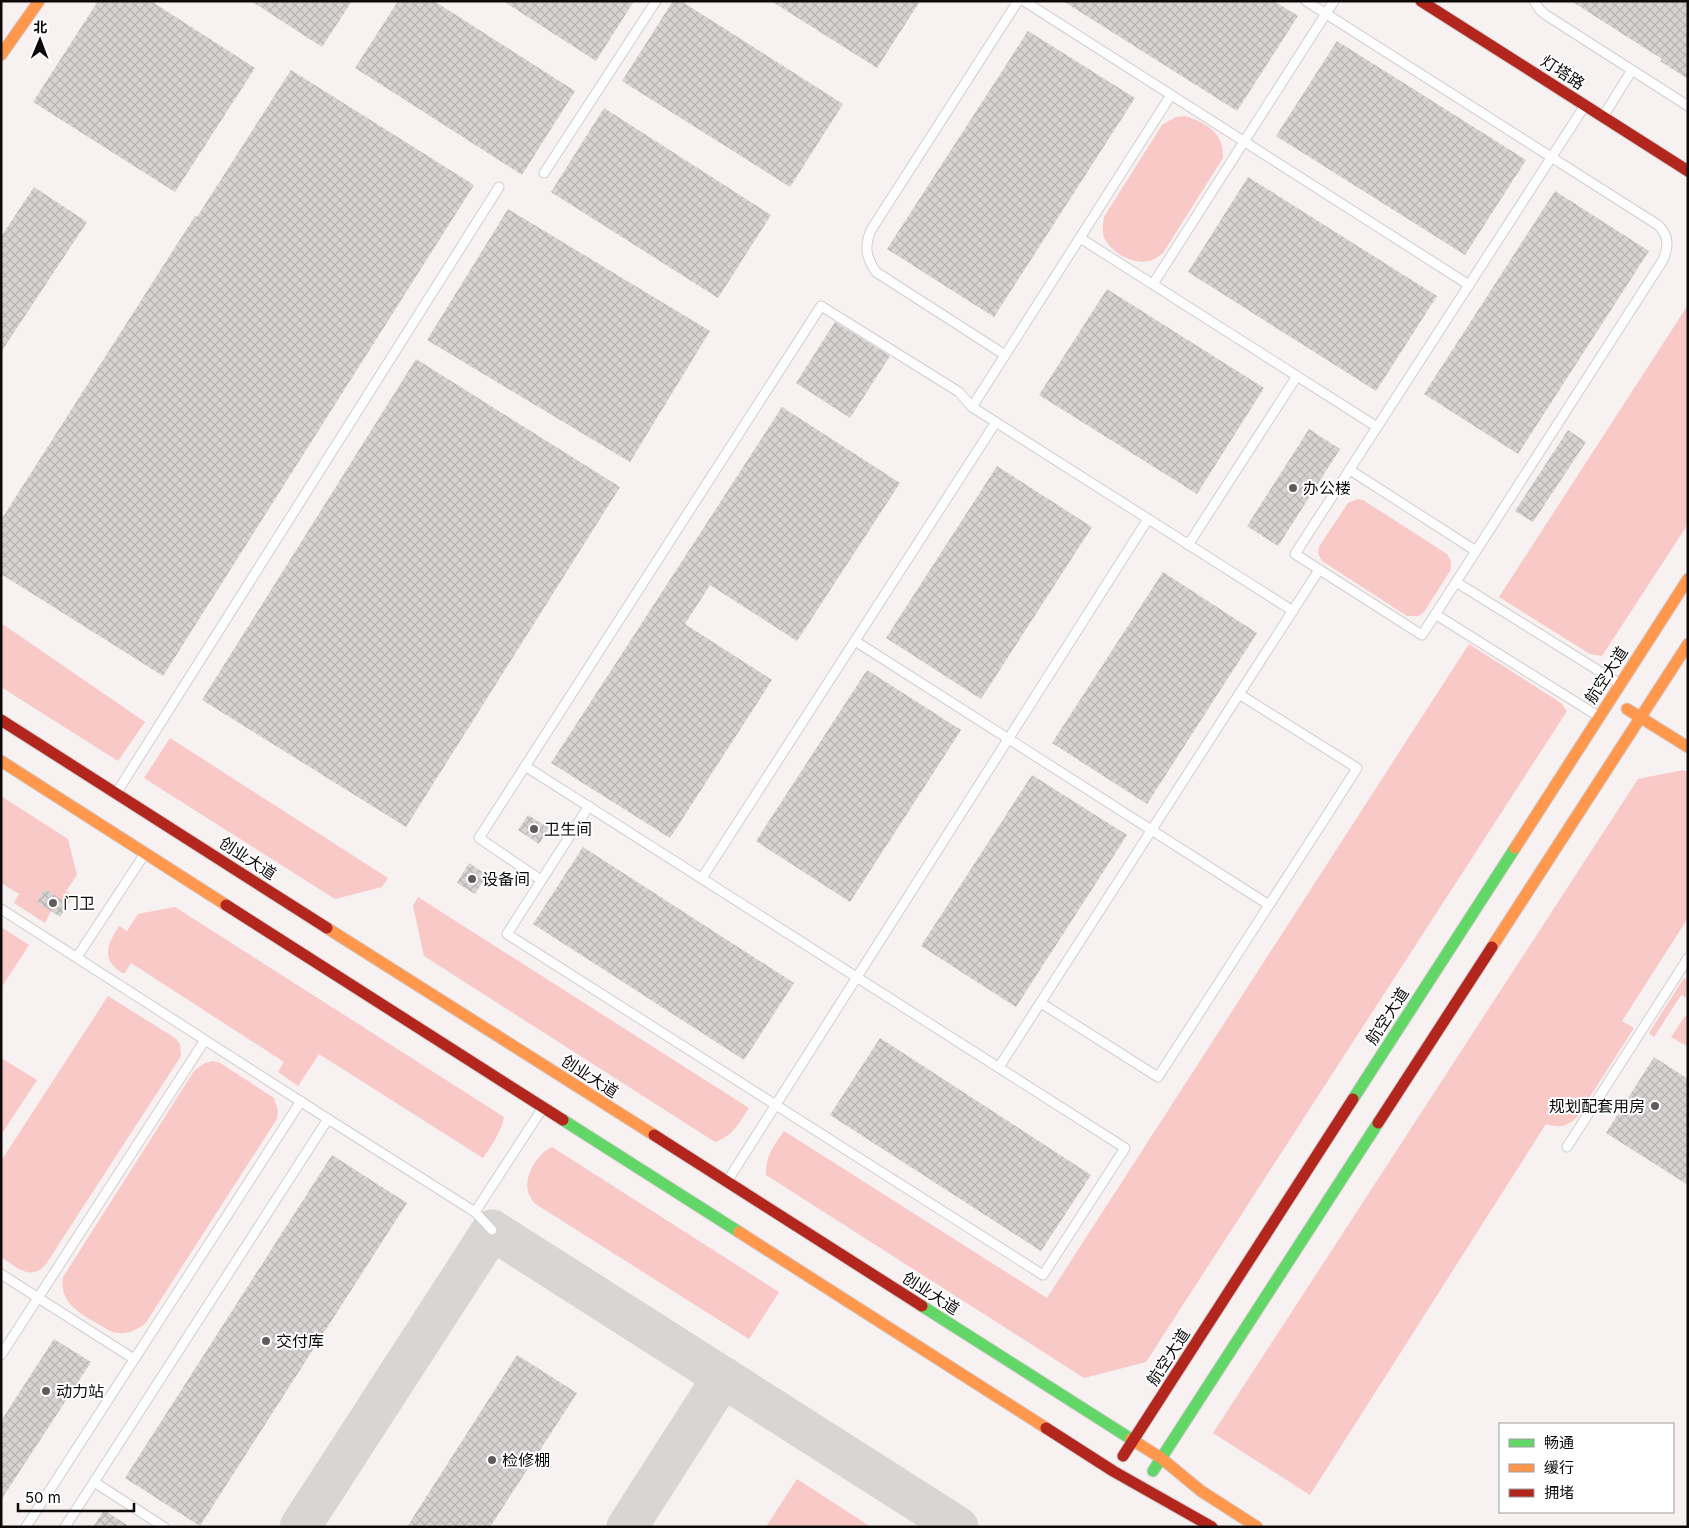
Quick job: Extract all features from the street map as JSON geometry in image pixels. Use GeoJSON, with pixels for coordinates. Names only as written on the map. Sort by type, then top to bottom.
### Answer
{"type":"FeatureCollection","features":[{"type":"Feature","properties":{"kind":"main road"},"geometry":{"type":"LineString","coordinates":[[1,55],[39,1]]}},
{"type":"Feature","properties":{"kind":"main road","name":"灯塔路"},"geometry":{"type":"LineString","coordinates":[[1421,1],[1688,171]]}},
{"type":"Feature","properties":{"kind":"main road","name":"航空大道"},"geometry":{"type":"LineString","coordinates":[[1113,1470],[1688,579]]}},
{"type":"Feature","properties":{"kind":"main road"},"geometry":{"type":"LineString","coordinates":[[1143,1488],[1688,644]]}},
{"type":"Feature","properties":{"kind":"main road"},"geometry":{"type":"LineString","coordinates":[[1610,699],[1688,747]]}},
{"type":"Feature","properties":{"kind":"main road","name":"创业大道"},"geometry":{"type":"LineString","coordinates":[[1,720],[1161,1458],[1201,1491],[1256,1527]]}},
{"type":"Feature","properties":{"kind":"main road"},"geometry":{"type":"LineString","coordinates":[[1,761],[1113,1470],[1212,1527]]}},
{"type":"Feature","properties":{"kind":"lane"},"geometry":{"type":"LineString","coordinates":[[544,173],[656,1]]}},
{"type":"Feature","properties":{"kind":"lane"},"geometry":{"type":"LineString","coordinates":[[1005,355],[876,272],[869,262],[866,250],[871,230],[1018,1]]}},
{"type":"Feature","properties":{"kind":"lane"},"geometry":{"type":"LineString","coordinates":[[1024,1],[1469,285]]}},
{"type":"Feature","properties":{"kind":"lane"},"geometry":{"type":"LineString","coordinates":[[1306,1],[1552,157],[1658,225],[1666,232],[1668,241],[1664,260],[1422,635],[1296,554],[1377,427],[1552,157],[1585,106]]}},
{"type":"Feature","properties":{"kind":"lane"},"geometry":{"type":"LineString","coordinates":[[1153,284],[1334,1]]}},
{"type":"Feature","properties":{"kind":"lane"},"geometry":{"type":"LineString","coordinates":[[1534,1],[1546,15],[1686,102]]}},
{"type":"Feature","properties":{"kind":"lane"},"geometry":{"type":"LineString","coordinates":[[1603,117],[1632,70]]}},
{"type":"Feature","properties":{"kind":"lane"},"geometry":{"type":"LineString","coordinates":[[972,406],[1172,96]]}},
{"type":"Feature","properties":{"kind":"lane"},"geometry":{"type":"LineString","coordinates":[[116,794],[498,187]]}},
{"type":"Feature","properties":{"kind":"lane"},"geometry":{"type":"LineString","coordinates":[[1080,238],[1377,427]]}},
{"type":"Feature","properties":{"kind":"lane"},"geometry":{"type":"LineString","coordinates":[[542,880],[479,838],[821,306],[959,392],[972,406],[996,422],[1293,611]]}},
{"type":"Feature","properties":{"kind":"lane"},"geometry":{"type":"LineString","coordinates":[[1188,545],[1297,376]]}},
{"type":"Feature","properties":{"kind":"lane"},"geometry":{"type":"LineString","coordinates":[[702,878],[996,422]]}},
{"type":"Feature","properties":{"kind":"lane"},"geometry":{"type":"LineString","coordinates":[[1350,470],[1476,551]]}},
{"type":"Feature","properties":{"kind":"lane"},"geometry":{"type":"LineString","coordinates":[[727,1182],[1148,519]]}},
{"type":"Feature","properties":{"kind":"lane"},"geometry":{"type":"LineString","coordinates":[[999,1067],[1319,570]]}},
{"type":"Feature","properties":{"kind":"lane"},"geometry":{"type":"LineString","coordinates":[[1456,582],[1620,684]]}},
{"type":"Feature","properties":{"kind":"lane"},"geometry":{"type":"LineString","coordinates":[[1436,614],[1599,716]]}},
{"type":"Feature","properties":{"kind":"lane"},"geometry":{"type":"LineString","coordinates":[[855,641],[1269,905]]}},
{"type":"Feature","properties":{"kind":"lane"},"geometry":{"type":"LineString","coordinates":[[1040,1003],[1158,1077],[1269,905],[1357,768],[1239,694]]}},
{"type":"Feature","properties":{"kind":"lane"},"geometry":{"type":"LineString","coordinates":[[525,766],[589,806],[999,1067],[1125,1148],[1042,1275],[507,934],[589,806]]}},
{"type":"Feature","properties":{"kind":"lane"},"geometry":{"type":"LineString","coordinates":[[77,958],[145,853]]}},
{"type":"Feature","properties":{"kind":"lane"},"geometry":{"type":"LineString","coordinates":[[1,909],[475,1212],[492,1230]]}},
{"type":"Feature","properties":{"kind":"lane"},"geometry":{"type":"LineString","coordinates":[[1567,1147],[1688,958]]}},
{"type":"Feature","properties":{"kind":"lane"},"geometry":{"type":"LineString","coordinates":[[1,1355],[205,1040]]}},
{"type":"Feature","properties":{"kind":"lane"},"geometry":{"type":"LineString","coordinates":[[26,1527],[301,1101]]}},
{"type":"Feature","properties":{"kind":"lane"},"geometry":{"type":"LineString","coordinates":[[475,1212],[544,1107]]}},
{"type":"Feature","properties":{"kind":"lane"},"geometry":{"type":"LineString","coordinates":[[65,1527],[328,1119]]}},
{"type":"Feature","properties":{"kind":"lane"},"geometry":{"type":"LineString","coordinates":[[1,1274],[134,1359]]}},
{"type":"Feature","properties":{"kind":"lane"},"geometry":{"type":"LineString","coordinates":[[94,1482],[164,1527]]}},
{"type":"Feature","properties":{"kind":"shaded area"},"geometry":{"type":"Polygon","coordinates":[[[1185,116],[1213,130],[1221,142],[1223,158],[1163,253],[1149,261],[1143,262],[1129,259],[1111,248],[1107,243],[1103,232],[1104,217],[1162,125],[1176,117],[1185,116]]]}},
{"type":"Feature","properties":{"kind":"shaded area"},"geometry":{"type":"Polygon","coordinates":[[[1688,305],[1688,524],[1602,656],[1590,654],[1499,597],[1688,305]]]}},
{"type":"Feature","properties":{"kind":"shaded area"},"geometry":{"type":"Polygon","coordinates":[[[1358,499],[1363,500],[1447,554],[1451,564],[1450,571],[1424,612],[1418,616],[1407,616],[1322,561],[1318,551],[1320,545],[1348,503],[1358,499]]]}},
{"type":"Feature","properties":{"kind":"shaded area"},"geometry":{"type":"Polygon","coordinates":[[[1,623],[145,722],[118,761],[1,687],[1,623]]]}},
{"type":"Feature","properties":{"kind":"shaded area"},"geometry":{"type":"Polygon","coordinates":[[[1469,644],[1561,703],[1567,711],[1146,1362],[1084,1378],[766,1175],[769,1157],[784,1131],[1047,1298],[1469,644]]]}},
{"type":"Feature","properties":{"kind":"shaded area"},"geometry":{"type":"Polygon","coordinates":[[[170,738],[388,878],[382,887],[335,899],[144,778],[170,738]]]}},
{"type":"Feature","properties":{"kind":"shaded area"},"geometry":{"type":"Polygon","coordinates":[[[1683,770],[1688,772],[1688,918],[1622,1021],[1634,1028],[1577,1117],[1563,1126],[1546,1124],[1310,1495],[1213,1433],[1638,779],[1683,770]]]}},
{"type":"Feature","properties":{"kind":"shaded area"},"geometry":{"type":"Polygon","coordinates":[[[1,796],[68,839],[77,875],[66,891],[73,896],[68,904],[45,890],[37,902],[51,911],[45,923],[14,903],[19,894],[1,883],[1,796]]]}},
{"type":"Feature","properties":{"kind":"shaded area"},"geometry":{"type":"Polygon","coordinates":[[[418,897],[749,1108],[727,1136],[715,1142],[424,956],[413,906],[418,897]]]}},
{"type":"Feature","properties":{"kind":"shaded area"},"geometry":{"type":"Polygon","coordinates":[[[175,907],[504,1117],[493,1143],[483,1158],[319,1054],[298,1086],[278,1072],[284,1062],[131,963],[124,974],[116,969],[111,963],[108,952],[111,940],[119,926],[127,931],[138,914],[175,907]]]}},
{"type":"Feature","properties":{"kind":"shaded area"},"geometry":{"type":"Polygon","coordinates":[[[1,927],[29,945],[1,988],[1,927]]]}},
{"type":"Feature","properties":{"kind":"shaded area"},"geometry":{"type":"Polygon","coordinates":[[[1684,978],[1688,980],[1688,999],[1681,995],[1654,1037],[1649,1033],[1684,978]]]}},
{"type":"Feature","properties":{"kind":"shaded area"},"geometry":{"type":"Polygon","coordinates":[[[108,996],[175,1038],[180,1044],[181,1056],[46,1264],[35,1272],[24,1271],[1,1257],[1,1161],[108,996]]]}},
{"type":"Feature","properties":{"kind":"shaded area"},"geometry":{"type":"Polygon","coordinates":[[[1685,1016],[1688,1018],[1688,1047],[1671,1037],[1685,1016]]]}},
{"type":"Feature","properties":{"kind":"shaded area"},"geometry":{"type":"Polygon","coordinates":[[[1,1058],[37,1080],[1,1135],[1,1058]]]}},
{"type":"Feature","properties":{"kind":"shaded area"},"geometry":{"type":"Polygon","coordinates":[[[213,1061],[220,1063],[274,1098],[278,1110],[277,1119],[145,1324],[128,1332],[110,1331],[84,1316],[70,1304],[65,1296],[63,1277],[194,1071],[205,1063],[213,1061]]]}},
{"type":"Feature","properties":{"kind":"shaded area"},"geometry":{"type":"Polygon","coordinates":[[[552,1147],[779,1292],[749,1339],[534,1203],[528,1192],[527,1185],[530,1172],[537,1159],[552,1147]]]}},
{"type":"Feature","properties":{"kind":"shaded area"},"geometry":{"type":"Polygon","coordinates":[[[797,1479],[871,1527],[766,1527],[797,1479]]]}},
{"type":"Feature","properties":{"kind":"building"},"geometry":{"type":"Polygon","coordinates":[[[98,1],[151,1],[255,68],[175,192],[33,102],[98,1]]]}},
{"type":"Feature","properties":{"kind":"building"},"geometry":{"type":"Polygon","coordinates":[[[251,1],[352,1],[322,47],[251,1]]]}},
{"type":"Feature","properties":{"kind":"building"},"geometry":{"type":"Polygon","coordinates":[[[398,1],[434,1],[575,91],[522,175],[355,68],[398,1]]]}},
{"type":"Feature","properties":{"kind":"building"},"geometry":{"type":"Polygon","coordinates":[[[503,1],[634,1],[596,61],[503,1]]]}},
{"type":"Feature","properties":{"kind":"building"},"geometry":{"type":"Polygon","coordinates":[[[673,1],[681,1],[843,104],[790,187],[622,81],[673,1]]]}},
{"type":"Feature","properties":{"kind":"building"},"geometry":{"type":"Polygon","coordinates":[[[771,1],[920,1],[877,68],[771,1]]]}},
{"type":"Feature","properties":{"kind":"building"},"geometry":{"type":"Polygon","coordinates":[[[1063,1],[1274,1],[1298,16],[1237,111],[1063,1]]]}},
{"type":"Feature","properties":{"kind":"building"},"geometry":{"type":"Polygon","coordinates":[[[1571,1],[1688,1],[1688,79],[1660,61],[1662,59],[1571,1]]]}},
{"type":"Feature","properties":{"kind":"building"},"geometry":{"type":"Polygon","coordinates":[[[1028,31],[1135,98],[994,317],[887,249],[1028,31]]]}},
{"type":"Feature","properties":{"kind":"building"},"geometry":{"type":"Polygon","coordinates":[[[1337,41],[1526,160],[1465,255],[1276,136],[1337,41]]]}},
{"type":"Feature","properties":{"kind":"building"},"geometry":{"type":"Polygon","coordinates":[[[291,70],[474,185],[163,676],[1,574],[1,520],[195,216],[197,217],[291,70]]]}},
{"type":"Feature","properties":{"kind":"building"},"geometry":{"type":"Polygon","coordinates":[[[604,108],[771,215],[718,298],[551,192],[604,108]]]}},
{"type":"Feature","properties":{"kind":"building"},"geometry":{"type":"Polygon","coordinates":[[[1248,177],[1437,296],[1376,391],[1188,272],[1248,177]]]}},
{"type":"Feature","properties":{"kind":"building"},"geometry":{"type":"Polygon","coordinates":[[[34,187],[87,222],[1,352],[1,237],[34,187]]]}},
{"type":"Feature","properties":{"kind":"building"},"geometry":{"type":"Polygon","coordinates":[[[1555,191],[1649,251],[1518,454],[1424,394],[1555,191]]]}},
{"type":"Feature","properties":{"kind":"building"},"geometry":{"type":"Polygon","coordinates":[[[508,209],[710,331],[630,462],[427,340],[508,209]]]}},
{"type":"Feature","properties":{"kind":"building"},"geometry":{"type":"Polygon","coordinates":[[[1107,289],[1264,388],[1197,494],[1039,395],[1107,289]]]}},
{"type":"Feature","properties":{"kind":"building"},"geometry":{"type":"Polygon","coordinates":[[[835,322],[890,356],[850,418],[796,383],[835,322]]]}},
{"type":"Feature","properties":{"kind":"building"},"geometry":{"type":"Polygon","coordinates":[[[416,359],[620,487],[406,827],[202,700],[416,359]]]}},
{"type":"Feature","properties":{"kind":"building"},"geometry":{"type":"Polygon","coordinates":[[[782,407],[900,483],[797,641],[710,585],[685,624],[772,680],[670,838],[551,763],[782,407]]]}},
{"type":"Feature","properties":{"kind":"building","name":"办公楼"},"geometry":{"type":"Polygon","coordinates":[[[1309,429],[1340,449],[1278,546],[1247,526],[1309,429]]]}},
{"type":"Feature","properties":{"kind":"building"},"geometry":{"type":"Polygon","coordinates":[[[1568,430],[1586,442],[1533,522],[1515,511],[1568,430]]]}},
{"type":"Feature","properties":{"kind":"building"},"geometry":{"type":"Polygon","coordinates":[[[997,466],[1092,527],[981,699],[886,638],[997,466]]]}},
{"type":"Feature","properties":{"kind":"building"},"geometry":{"type":"Polygon","coordinates":[[[1163,572],[1257,633],[1147,804],[1052,743],[1163,572]]]}},
{"type":"Feature","properties":{"kind":"building"},"geometry":{"type":"Polygon","coordinates":[[[867,670],[961,730],[850,902],[756,841],[867,670]]]}},
{"type":"Feature","properties":{"kind":"building"},"geometry":{"type":"Polygon","coordinates":[[[1032,775],[1127,835],[1016,1007],[921,946],[1032,775]]]}},
{"type":"Feature","properties":{"kind":"building","name":"卫生间"},"geometry":{"type":"Polygon","coordinates":[[[528,815],[549,828],[539,844],[518,830],[528,815]]]}},
{"type":"Feature","properties":{"kind":"building"},"geometry":{"type":"Polygon","coordinates":[[[583,847],[794,983],[744,1060],[533,924],[583,847]]]}},
{"type":"Feature","properties":{"kind":"building","name":"设备间"},"geometry":{"type":"Polygon","coordinates":[[[469,863],[487,875],[475,894],[457,883],[469,863]]]}},
{"type":"Feature","properties":{"kind":"building","name":"门卫"},"geometry":{"type":"Polygon","coordinates":[[[45,889],[68,904],[60,917],[37,902],[45,889]]]}},
{"type":"Feature","properties":{"kind":"building"},"geometry":{"type":"Polygon","coordinates":[[[880,1038],[1091,1175],[1041,1251],[830,1115],[880,1038]]]}},
{"type":"Feature","properties":{"kind":"building","name":"规划配套用房"},"geometry":{"type":"Polygon","coordinates":[[[1654,1057],[1688,1079],[1688,1185],[1606,1133],[1654,1057]]]}},
{"type":"Feature","properties":{"kind":"building","name":"交付库"},"geometry":{"type":"Polygon","coordinates":[[[332,1155],[407,1203],[200,1526],[125,1478],[332,1155]]]}},
{"type":"Feature","properties":{"kind":"building","name":"动力站"},"geometry":{"type":"Polygon","coordinates":[[[54,1339],[91,1362],[1,1500],[1,1421],[54,1339]]]}},
{"type":"Feature","properties":{"kind":"building","name":"检修棚"},"geometry":{"type":"Polygon","coordinates":[[[517,1355],[577,1393],[490,1527],[407,1527],[517,1355]]]}},
{"type":"Feature","properties":{"kind":"building"},"geometry":{"type":"Polygon","coordinates":[[[104,1510],[130,1527],[93,1527],[104,1510]]]}},
{"type":"Feature","properties":{"kind":"taxiway"},"geometry":{"type":"LineString","coordinates":[[300,1527],[492,1230],[958,1527]]}},
{"type":"Feature","properties":{"kind":"taxiway"},"geometry":{"type":"LineString","coordinates":[[627,1527],[723,1377]]}},
{"type":"Feature","properties":{"kind":"traffic: fast"},"geometry":{"type":"LineString","coordinates":[[1353,1099],[1515,848]]}},
{"type":"Feature","properties":{"kind":"traffic: fast"},"geometry":{"type":"LineString","coordinates":[[563,1120],[739,1232]]}},
{"type":"Feature","properties":{"kind":"traffic: fast"},"geometry":{"type":"LineString","coordinates":[[1153,1471],[1378,1123]]}},
{"type":"Feature","properties":{"kind":"traffic: fast"},"geometry":{"type":"LineString","coordinates":[[922,1306],[1131,1439]]}},
{"type":"Feature","properties":{"kind":"traffic: slow"},"geometry":{"type":"LineString","coordinates":[[1,55],[39,1]]}},
{"type":"Feature","properties":{"kind":"traffic: slow"},"geometry":{"type":"LineString","coordinates":[[1515,848],[1688,579]]}},
{"type":"Feature","properties":{"kind":"traffic: slow"},"geometry":{"type":"LineString","coordinates":[[1492,947],[1688,644]]}},
{"type":"Feature","properties":{"kind":"traffic: slow"},"geometry":{"type":"LineString","coordinates":[[1627,709],[1688,747]]}},
{"type":"Feature","properties":{"kind":"traffic: slow"},"geometry":{"type":"LineString","coordinates":[[1,761],[226,905]]}},
{"type":"Feature","properties":{"kind":"traffic: slow"},"geometry":{"type":"LineString","coordinates":[[327,928],[654,1135]]}},
{"type":"Feature","properties":{"kind":"traffic: slow"},"geometry":{"type":"LineString","coordinates":[[739,1232],[1046,1428]]}},
{"type":"Feature","properties":{"kind":"traffic: slow"},"geometry":{"type":"LineString","coordinates":[[1131,1439],[1161,1458],[1201,1491],[1257,1527]]}},
{"type":"Feature","properties":{"kind":"traffic: jam"},"geometry":{"type":"LineString","coordinates":[[1421,1],[1688,171]]}},
{"type":"Feature","properties":{"kind":"traffic: jam"},"geometry":{"type":"LineString","coordinates":[[1,720],[327,928]]}},
{"type":"Feature","properties":{"kind":"traffic: jam"},"geometry":{"type":"LineString","coordinates":[[226,905],[563,1120]]}},
{"type":"Feature","properties":{"kind":"traffic: jam"},"geometry":{"type":"LineString","coordinates":[[1378,1123],[1492,947]]}},
{"type":"Feature","properties":{"kind":"traffic: jam"},"geometry":{"type":"LineString","coordinates":[[1123,1456],[1353,1099]]}},
{"type":"Feature","properties":{"kind":"traffic: jam"},"geometry":{"type":"LineString","coordinates":[[654,1135],[922,1306]]}},
{"type":"Feature","properties":{"kind":"traffic: jam"},"geometry":{"type":"LineString","coordinates":[[1046,1428],[1113,1471],[1212,1527]]}},
{"type":"Feature","properties":{"kind":"place","name":"办公楼"},"geometry":{"type":"Point","coordinates":[1293,488]}},
{"type":"Feature","properties":{"kind":"place","name":"卫生间"},"geometry":{"type":"Point","coordinates":[534,829]}},
{"type":"Feature","properties":{"kind":"place","name":"设备间"},"geometry":{"type":"Point","coordinates":[472,879]}},
{"type":"Feature","properties":{"kind":"place","name":"门卫"},"geometry":{"type":"Point","coordinates":[53,903]}},
{"type":"Feature","properties":{"kind":"place","name":"规划配套用房"},"geometry":{"type":"Point","coordinates":[1655,1106]}},
{"type":"Feature","properties":{"kind":"place","name":"交付库"},"geometry":{"type":"Point","coordinates":[266,1341]}},
{"type":"Feature","properties":{"kind":"place","name":"动力站"},"geometry":{"type":"Point","coordinates":[46,1391]}},
{"type":"Feature","properties":{"kind":"place","name":"检修棚"},"geometry":{"type":"Point","coordinates":[492,1460]}}]}
